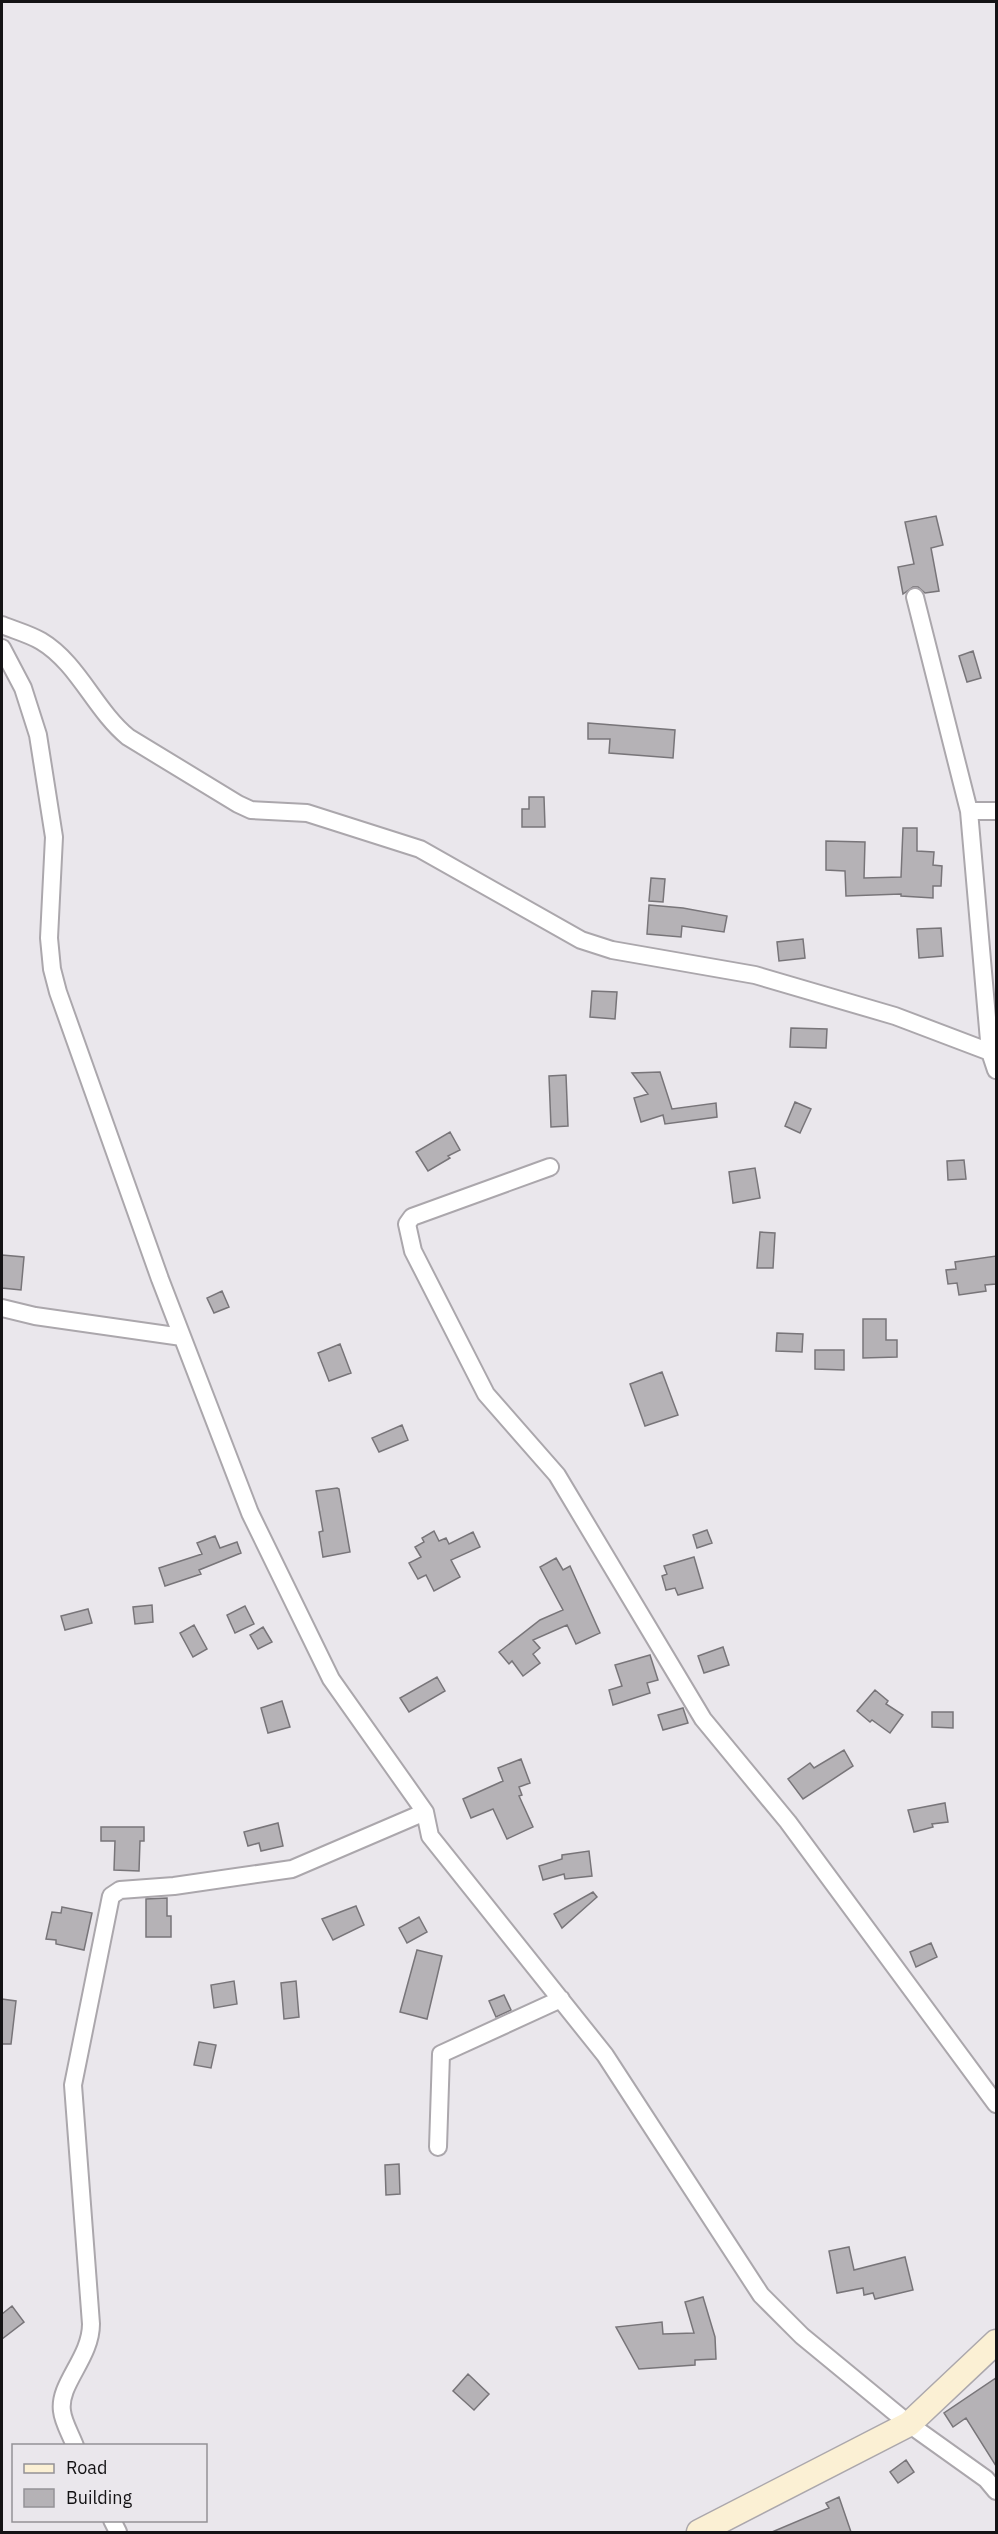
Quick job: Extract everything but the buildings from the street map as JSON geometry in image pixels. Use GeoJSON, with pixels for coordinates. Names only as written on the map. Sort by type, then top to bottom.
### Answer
{"type":"FeatureCollection","features":[{"type":"Feature","properties":{"kind":"street"},"geometry":{"type":"LineString","coordinates":[[915,597],[941,693],[969,812],[990,1052],[996,1070]]}},
{"type":"Feature","properties":{"kind":"street"},"geometry":{"type":"LineString","coordinates":[[2,625],[41,641],[64,660],[116,727],[128,737],[251,810],[307,813],[420,849],[581,940],[612,950],[755,975],[895,1016],[990,1052]]}},
{"type":"Feature","properties":{"kind":"street"},"geometry":{"type":"LineString","coordinates":[[2,648],[23,688],[38,735],[54,837],[49,938],[52,969],[160,1280],[250,1513],[331,1679],[425,1812],[430,1836],[605,2055],[761,2295],[802,2336],[909,2424],[986,2479],[996,2491]]}},
{"type":"Feature","properties":{"kind":"street"},"geometry":{"type":"LineString","coordinates":[[969,812],[996,811]]}},
{"type":"Feature","properties":{"kind":"street"},"geometry":{"type":"LineString","coordinates":[[550,1167],[412,1217],[407,1224],[413,1251],[486,1394],[557,1475],[703,1719],[788,1822],[996,2104]]}},
{"type":"Feature","properties":{"kind":"street"},"geometry":{"type":"LineString","coordinates":[[2,1308],[35,1316],[182,1337]]}},
{"type":"Feature","properties":{"kind":"street"},"geometry":{"type":"LineString","coordinates":[[75,2444],[62,2412],[61,2400],[88,2348],[91,2324],[73,2085],[111,1896],[120,1890],[174,1886],[292,1869],[425,1812]]}},
{"type":"Feature","properties":{"kind":"street"},"geometry":{"type":"LineString","coordinates":[[438,2147],[441,2054],[561,2000]]}},
{"type":"Feature","properties":{"kind":"street"},"geometry":{"type":"LineString","coordinates":[[699,2532],[909,2424],[996,2342]]}}]}
